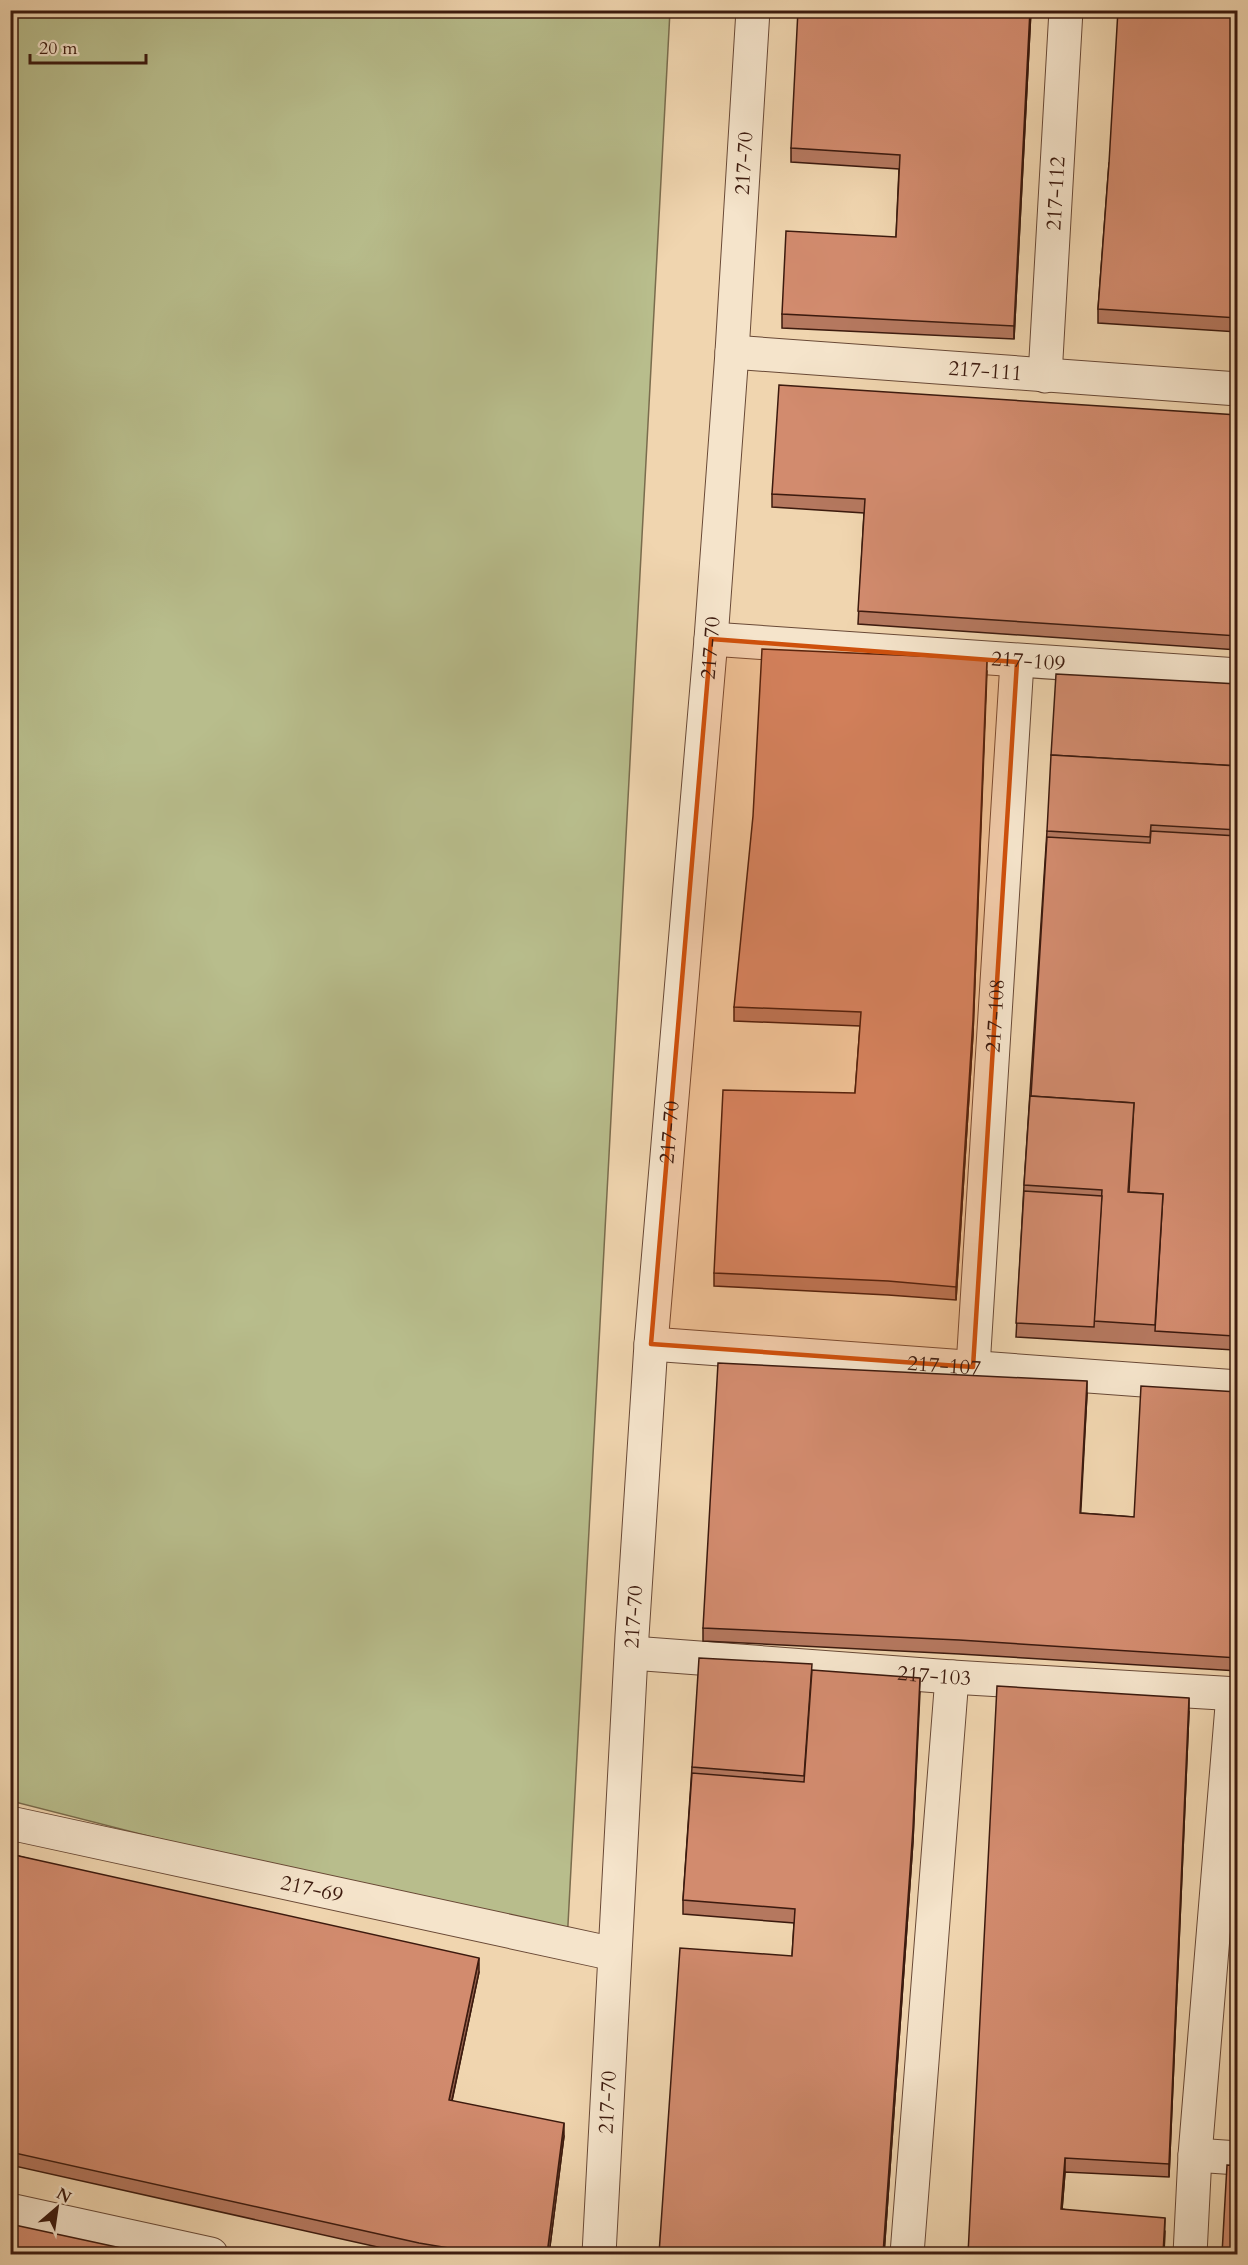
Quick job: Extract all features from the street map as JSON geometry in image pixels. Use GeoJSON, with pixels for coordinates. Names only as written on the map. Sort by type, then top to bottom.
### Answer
{"type":"FeatureCollection","features":[{"type":"Feature","properties":{"kind":"street","name":"217-70"},"geometry":{"type":"LineString","coordinates":[[599,2254],[614,1954],[651,1344],[711,639],[732,352],[753,10]]}},
{"type":"Feature","properties":{"kind":"street","name":"217-112"},"geometry":{"type":"LineString","coordinates":[[1046,376],[1066,10]]}},
{"type":"Feature","properties":{"kind":"street","name":"217-111"},"geometry":{"type":"LineString","coordinates":[[732,352],[1238,389]]}},
{"type":"Feature","properties":{"kind":"street","name":"217-109"},"geometry":{"type":"LineString","coordinates":[[711,639],[1017,662],[1238,675]]}},
{"type":"Feature","properties":{"kind":"street","name":"217-108"},"geometry":{"type":"LineString","coordinates":[[974,1367],[1017,662]]}},
{"type":"Feature","properties":{"kind":"street","name":"217-107"},"geometry":{"type":"LineString","coordinates":[[651,1344],[1238,1387]]}},
{"type":"Feature","properties":{"kind":"street","name":"217-103"},"geometry":{"type":"LineString","coordinates":[[632,1653],[952,1677],[1235,1694]]}},
{"type":"Feature","properties":{"kind":"street"},"geometry":{"type":"LineString","coordinates":[[907,2254],[952,1677]]}},
{"type":"Feature","properties":{"kind":"street"},"geometry":{"type":"LineString","coordinates":[[1190,2254],[1195,2155],[1235,1694]]}},
{"type":"Feature","properties":{"kind":"street","name":"217-69"},"geometry":{"type":"LineString","coordinates":[[10,1823],[614,1954]]}},
{"type":"Feature","properties":{"kind":"street"},"geometry":{"type":"LineString","coordinates":[[1195,2155],[1238,2158]]}},
{"type":"Feature","properties":{"kind":"street"},"geometry":{"type":"LineString","coordinates":[[10,2210],[211,2254]]}},
{"type":"Feature","properties":{"kind":"highlighted area"},"geometry":{"type":"Polygon","coordinates":[[[711,639],[1017,662],[973,1367],[651,1344],[711,639]]]}},
{"type":"Feature","properties":{"kind":"green space"},"geometry":{"type":"Polygon","coordinates":[[[10,11],[670,11],[567,1943],[11,1801],[10,11]]]}},
{"type":"Feature","properties":{"kind":"building"},"geometry":{"type":"Polygon","coordinates":[[[798,10],[1030,10],[1014,326],[782,314],[786,231],[896,237],[900,155],[791,148],[798,10]]]}},
{"type":"Feature","properties":{"kind":"building"},"geometry":{"type":"Polygon","coordinates":[[[1118,10],[1238,10],[1238,318],[1098,309],[1118,10]]]}},
{"type":"Feature","properties":{"kind":"building"},"geometry":{"type":"Polygon","coordinates":[[[779,385],[1238,415],[1238,636],[858,611],[865,499],[772,494],[779,385]]]}},
{"type":"Feature","properties":{"kind":"building"},"geometry":{"type":"Polygon","coordinates":[[[762,649],[987,659],[973,1020],[956,1287],[888,1281],[714,1273],[723,1090],[855,1093],[861,1012],[734,1007],[753,816],[762,649]]]}},
{"type":"Feature","properties":{"kind":"building"},"geometry":{"type":"Polygon","coordinates":[[[1056,674],[1238,684],[1238,766],[1051,755],[1056,674]]]}},
{"type":"Feature","properties":{"kind":"building"},"geometry":{"type":"Polygon","coordinates":[[[1051,755],[1238,766],[1238,830],[1151,825],[1150,837],[1047,831],[1051,755]]]}},
{"type":"Feature","properties":{"kind":"building"},"geometry":{"type":"Polygon","coordinates":[[[1151,831],[1238,836],[1238,1273],[1234,1336],[1155,1331],[1163,1194],[1129,1192],[1134,1103],[1031,1096],[1047,837],[1150,843],[1151,831]]]}},
{"type":"Feature","properties":{"kind":"building"},"geometry":{"type":"Polygon","coordinates":[[[1030,1096],[1134,1103],[1128,1192],[1163,1194],[1155,1325],[1094,1321],[1102,1190],[1024,1185],[1030,1096]]]}},
{"type":"Feature","properties":{"kind":"building"},"geometry":{"type":"Polygon","coordinates":[[[1024,1191],[1102,1196],[1094,1327],[1016,1323],[1024,1191]]]}},
{"type":"Feature","properties":{"kind":"building"},"geometry":{"type":"Polygon","coordinates":[[[718,1363],[1087,1381],[1080,1513],[1134,1517],[1141,1386],[1238,1392],[1238,1658],[959,1640],[703,1628],[718,1363]]]}},
{"type":"Feature","properties":{"kind":"building"},"geometry":{"type":"Polygon","coordinates":[[[699,1658],[812,1664],[804,1776],[692,1767],[699,1658]]]}},
{"type":"Feature","properties":{"kind":"building"},"geometry":{"type":"Polygon","coordinates":[[[812,1670],[920,1678],[913,1828],[883,2254],[659,2254],[680,1948],[792,1956],[795,1909],[683,1900],[692,1773],[804,1782],[812,1670]]]}},
{"type":"Feature","properties":{"kind":"building"},"geometry":{"type":"Polygon","coordinates":[[[997,1686],[1189,1698],[1169,2164],[1065,2158],[1061,2209],[1165,2218],[1163,2254],[968,2254],[997,1686]]]}},
{"type":"Feature","properties":{"kind":"building"},"geometry":{"type":"Polygon","coordinates":[[[10,1854],[479,1958],[449,2100],[564,2123],[547,2254],[484,2254],[419,2243],[10,2152],[10,1854]]]}},
{"type":"Feature","properties":{"kind":"building"},"geometry":{"type":"Polygon","coordinates":[[[1227,2165],[1238,2166],[1238,2254],[1222,2254],[1227,2165]]]}},
{"type":"Feature","properties":{"kind":"building"},"geometry":{"type":"Polygon","coordinates":[[[10,2224],[135,2251],[150,2254],[10,2254],[10,2224]]]}}]}
